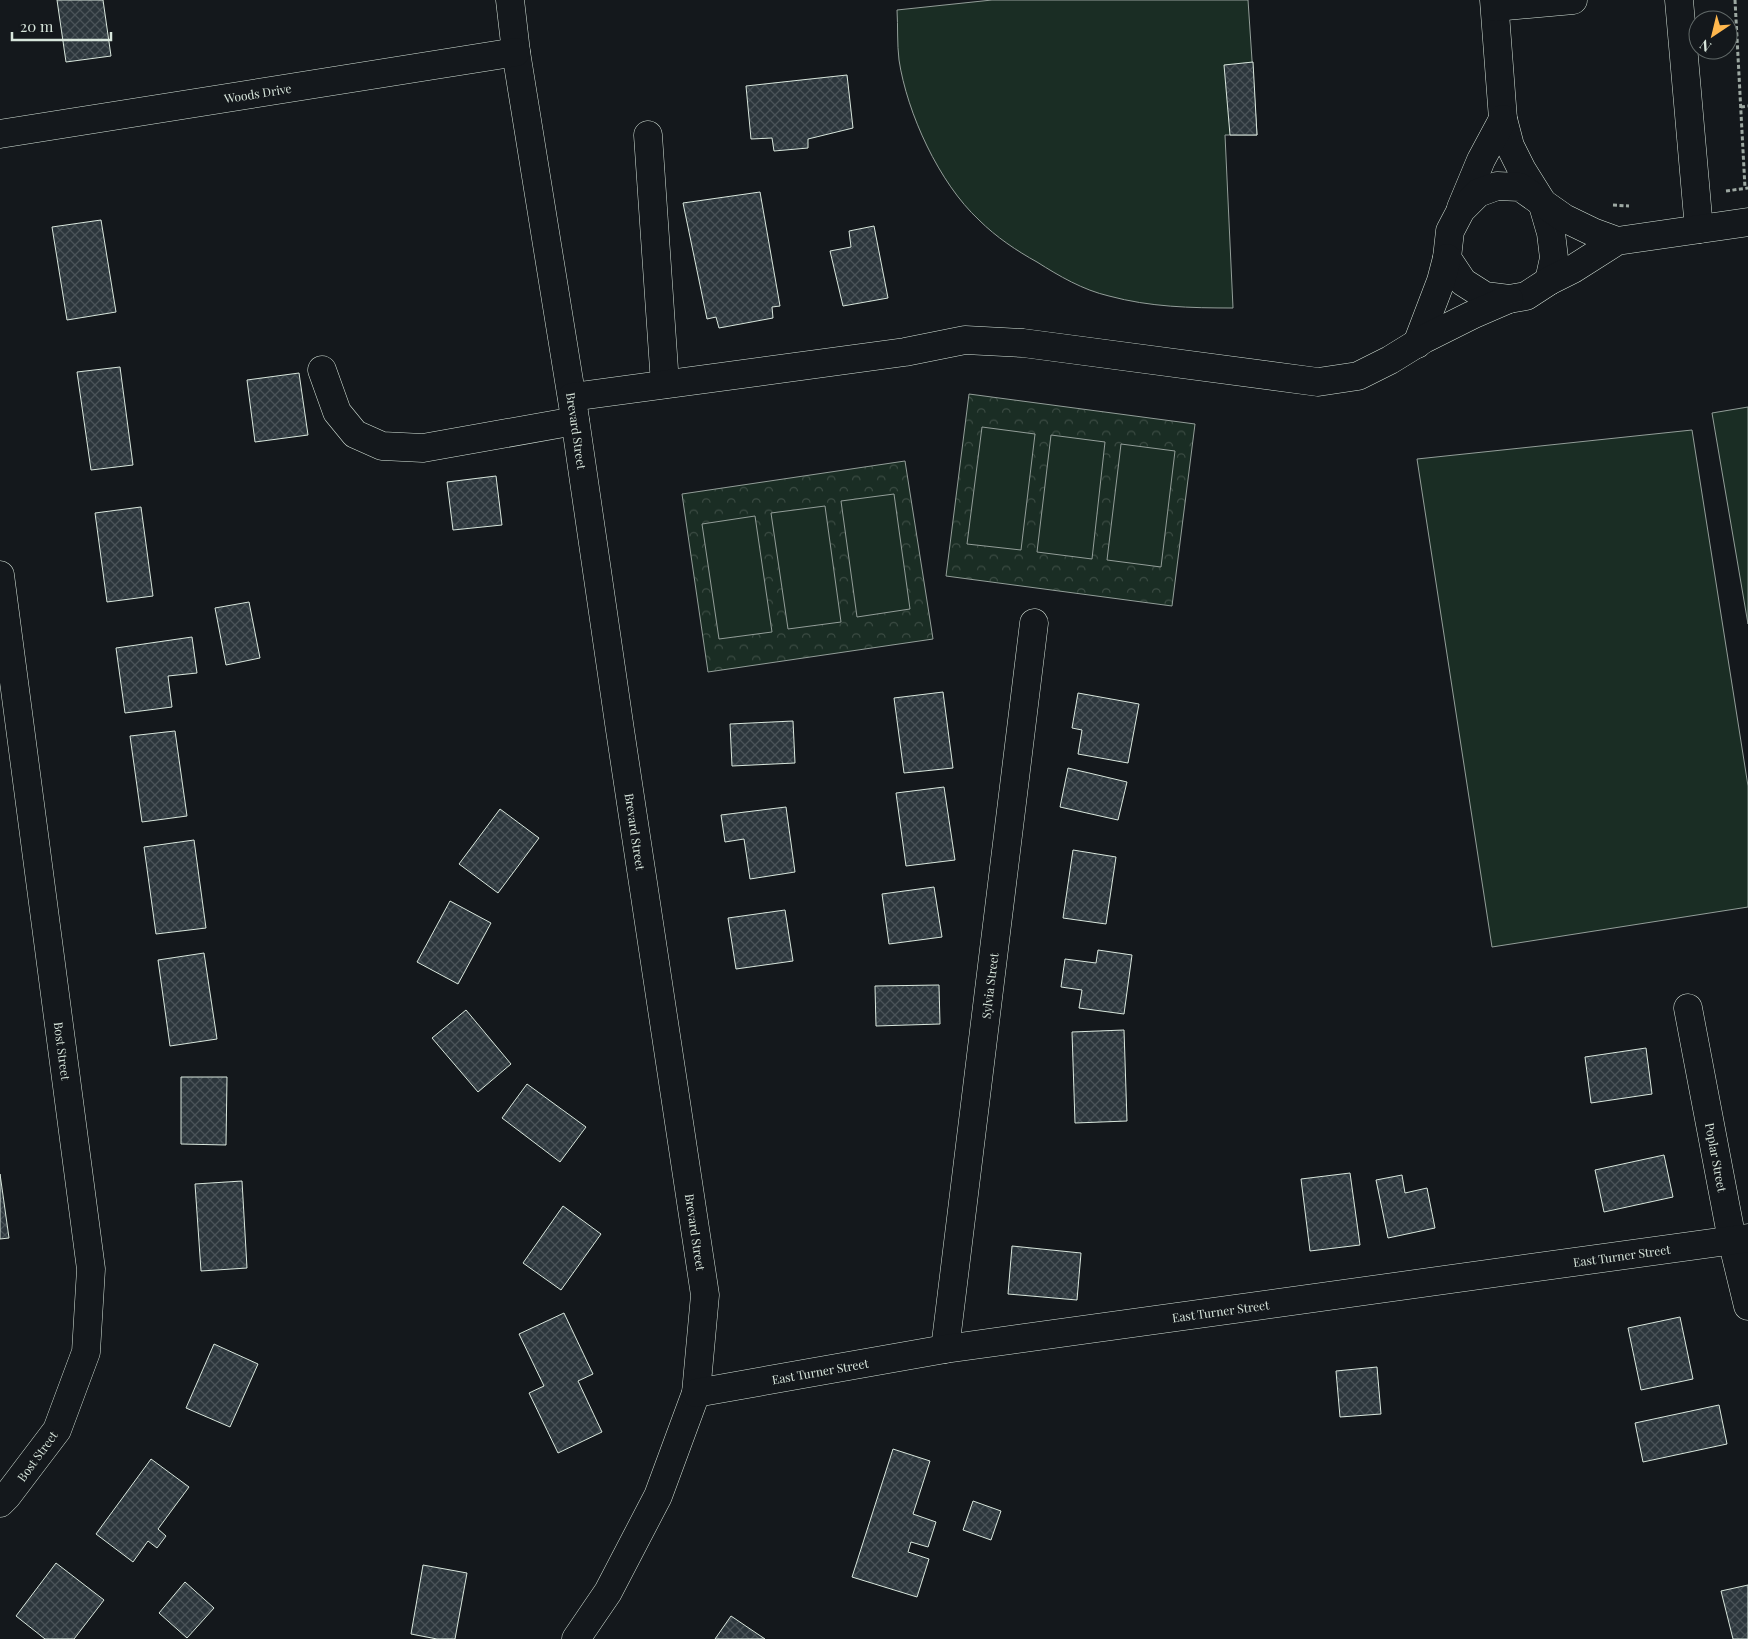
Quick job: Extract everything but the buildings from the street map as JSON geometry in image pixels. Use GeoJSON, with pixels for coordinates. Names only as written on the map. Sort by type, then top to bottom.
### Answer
{"type":"FeatureCollection","features":[{"type":"Feature","properties":{"kind":"street","name":"Brevard Street"},"geometry":{"type":"LineString","coordinates":[[510,0],[516,52],[574,409],[705,1295],[696,1393],[658,1496],[608,1592],[576,1639]]}},
{"type":"Feature","properties":{"kind":"street"},"geometry":{"type":"LineString","coordinates":[[1549,281],[1554,258],[1551,233],[1542,202],[1510,146],[1503,119],[1494,4],[1573,0]]}},
{"type":"Feature","properties":{"kind":"street"},"geometry":{"type":"LineString","coordinates":[[1679,0],[1699,229]]}},
{"type":"Feature","properties":{"kind":"street","name":"Woods Drive"},"geometry":{"type":"LineString","coordinates":[[0,134],[516,52]]}},
{"type":"Feature","properties":{"kind":"street"},"geometry":{"type":"LineString","coordinates":[[1417,344],[1448,258],[1450,231],[1461,210],[1481,160],[1503,119]]}},
{"type":"Feature","properties":{"kind":"street"},"geometry":{"type":"LineString","coordinates":[[648,135],[664,384]]}},
{"type":"Feature","properties":{"kind":"street"},"geometry":{"type":"LineString","coordinates":[[1461,210],[1478,193],[1497,186],[1520,188],[1564,218],[1617,241]]}},
{"type":"Feature","properties":{"kind":"street"},"geometry":{"type":"LineString","coordinates":[[322,370],[337,412],[355,434],[382,446],[424,448],[664,384],[906,352],[965,340],[1023,343],[1318,382],[1358,376],[1472,315],[1509,300],[1526,296],[1617,241],[1748,222]]}},
{"type":"Feature","properties":{"kind":"street"},"geometry":{"type":"LineString","coordinates":[[1448,258],[1463,282],[1485,296],[1509,300]]}},
{"type":"Feature","properties":{"kind":"street","name":"Bost Street"},"geometry":{"type":"LineString","coordinates":[[0,575],[91,1269],[86,1352],[57,1430],[0,1503]]}},
{"type":"Feature","properties":{"kind":"street","name":"Sylvia Street"},"geometry":{"type":"LineString","coordinates":[[946,1349],[1034,623]]}},
{"type":"Feature","properties":{"kind":"street","name":"Poplar Street"},"geometry":{"type":"LineString","coordinates":[[1688,1008],[1740,1239],[1748,1306]]}},
{"type":"Feature","properties":{"kind":"street","name":"East Turner Street"},"geometry":{"type":"LineString","coordinates":[[696,1393],[946,1349],[1740,1239]]}},
{"type":"Feature","properties":{"kind":"path"},"geometry":{"type":"LineString","coordinates":[[1696,196],[1747,188],[1740,107],[1735,0]]}},
{"type":"Feature","properties":{"kind":"path"},"geometry":{"type":"LineString","coordinates":[[1740,107],[1748,106]]}},
{"type":"Feature","properties":{"kind":"path"},"geometry":{"type":"LineString","coordinates":[[1609,204],[1636,207]]}},
{"type":"Feature","properties":{"kind":"green space"},"geometry":{"type":"Polygon","coordinates":[[[992,0],[1248,0],[1257,135],[1225,135],[1233,308],[1155,305],[1124,300],[1090,290],[1063,277],[1014,248],[986,226],[964,205],[938,167],[917,124],[909,102],[899,60],[897,10],[992,0]]]}},
{"type":"Feature","properties":{"kind":"green space"},"geometry":{"type":"Polygon","coordinates":[[[969,394],[1195,424],[1172,606],[946,576],[969,394]]]}},
{"type":"Feature","properties":{"kind":"green space"},"geometry":{"type":"Polygon","coordinates":[[[1748,407],[1748,624],[1712,413],[1748,407]]]}},
{"type":"Feature","properties":{"kind":"green space"},"geometry":{"type":"Polygon","coordinates":[[[982,427],[1035,434],[1021,550],[967,544],[982,427]]]}},
{"type":"Feature","properties":{"kind":"green space"},"geometry":{"type":"Polygon","coordinates":[[[1692,430],[1748,786],[1748,907],[1492,947],[1417,459],[1692,430]]]}},
{"type":"Feature","properties":{"kind":"green space"},"geometry":{"type":"Polygon","coordinates":[[[1051,435],[1105,442],[1092,559],[1037,552],[1051,435]]]}},
{"type":"Feature","properties":{"kind":"green space"},"geometry":{"type":"Polygon","coordinates":[[[1121,444],[1175,451],[1161,567],[1107,560],[1121,444]]]}},
{"type":"Feature","properties":{"kind":"green space"},"geometry":{"type":"Polygon","coordinates":[[[905,461],[933,639],[708,672],[682,494],[905,461]]]}},
{"type":"Feature","properties":{"kind":"green space"},"geometry":{"type":"Polygon","coordinates":[[[894,494],[910,609],[857,617],[841,501],[894,494]]]}},
{"type":"Feature","properties":{"kind":"green space"},"geometry":{"type":"Polygon","coordinates":[[[825,506],[841,622],[788,629],[771,513],[825,506]]]}},
{"type":"Feature","properties":{"kind":"green space"},"geometry":{"type":"Polygon","coordinates":[[[755,516],[772,632],[719,639],[702,524],[755,516]]]}}]}
